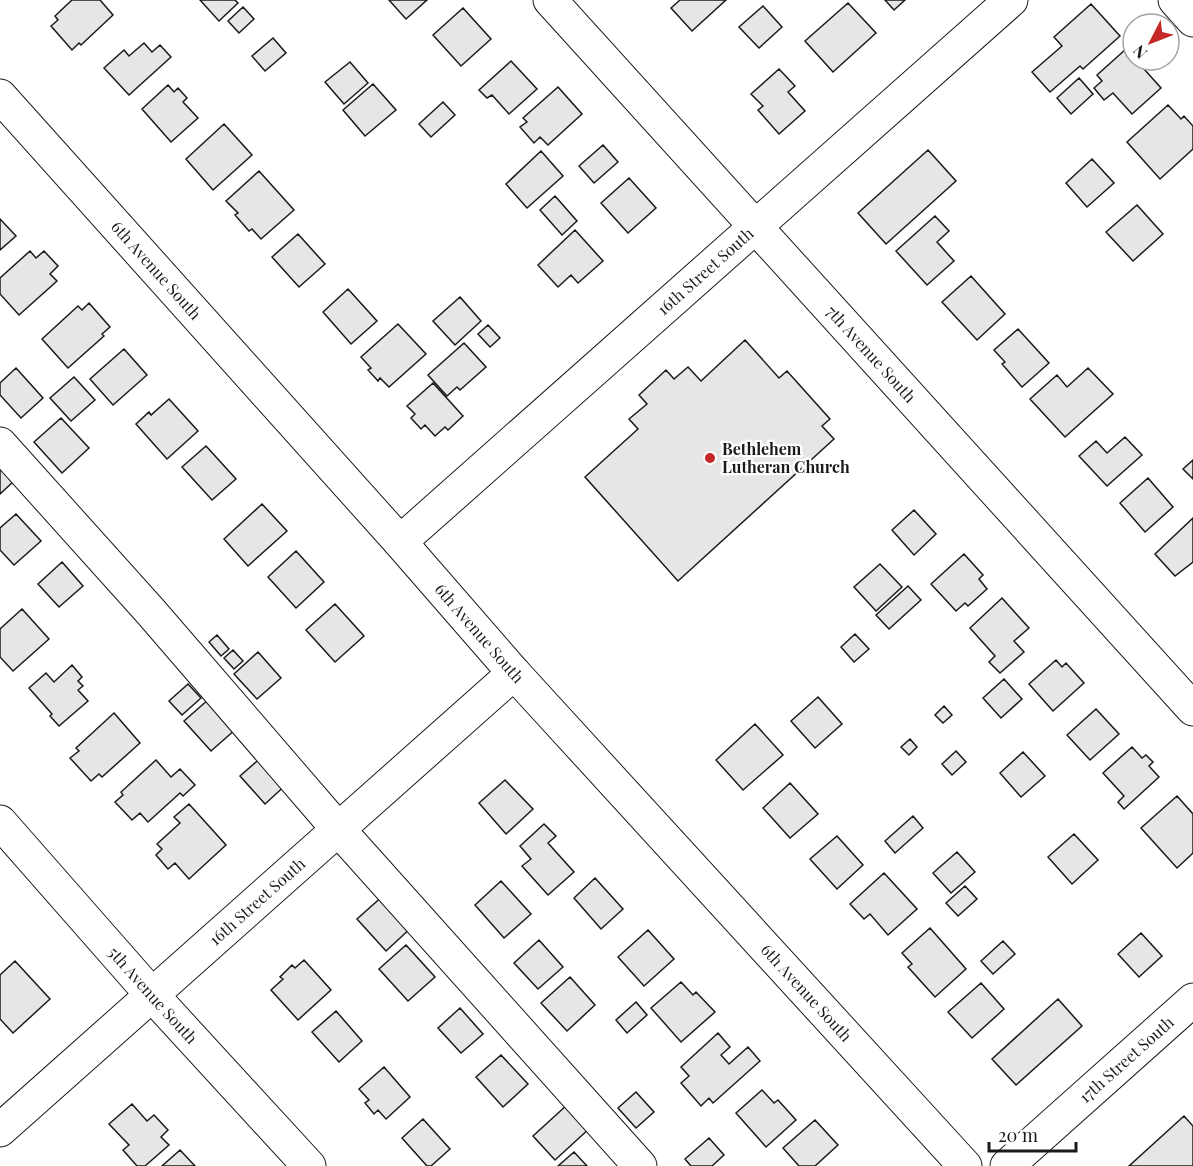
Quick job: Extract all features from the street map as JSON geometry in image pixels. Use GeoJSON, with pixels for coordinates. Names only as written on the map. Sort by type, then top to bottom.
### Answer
{"type":"FeatureCollection","features":[{"type":"Feature","properties":{"kind":"street","name":"7th Avenue South"},"geometry":{"type":"LineString","coordinates":[[550,0],[1193,709]]}},
{"type":"Feature","properties":{"kind":"street","name":"16th Street South"},"geometry":{"type":"LineString","coordinates":[[400,542],[1011,0]]}},
{"type":"Feature","properties":{"kind":"street"},"geometry":{"type":"LineString","coordinates":[[1175,0],[1193,20]]}},
{"type":"Feature","properties":{"kind":"street","name":"6th Avenue South"},"geometry":{"type":"LineString","coordinates":[[0,96],[400,542],[514,673],[965,1166]]}},
{"type":"Feature","properties":{"kind":"street"},"geometry":{"type":"LineString","coordinates":[[0,444],[151,612],[338,829],[640,1166]]}},
{"type":"Feature","properties":{"kind":"street","name":"16th Street South"},"geometry":{"type":"LineString","coordinates":[[0,1130],[514,673]]}},
{"type":"Feature","properties":{"kind":"street","name":"5th Avenue South"},"geometry":{"type":"LineString","coordinates":[[0,822],[152,995],[309,1166]]}},
{"type":"Feature","properties":{"kind":"street","name":"17th Street South"},"geometry":{"type":"LineString","coordinates":[[1007,1166],[1193,1000]]}},
{"type":"Feature","properties":{"kind":"building"},"geometry":{"type":"Polygon","coordinates":[[[72,0],[100,0],[113,15],[81,45],[79,43],[72,50],[51,26],[58,20],[55,16],[72,0]]]}},
{"type":"Feature","properties":{"kind":"building"},"geometry":{"type":"Polygon","coordinates":[[[200,0],[235,0],[238,3],[219,21],[200,0]]]}},
{"type":"Feature","properties":{"kind":"building"},"geometry":{"type":"Polygon","coordinates":[[[389,0],[427,0],[406,19],[389,0]]]}},
{"type":"Feature","properties":{"kind":"building"},"geometry":{"type":"Polygon","coordinates":[[[680,0],[726,0],[692,31],[671,8],[680,0]]]}},
{"type":"Feature","properties":{"kind":"building"},"geometry":{"type":"Polygon","coordinates":[[[885,0],[905,0],[894,10],[885,0]]]}},
{"type":"Feature","properties":{"kind":"building"},"geometry":{"type":"Polygon","coordinates":[[[848,3],[876,33],[833,72],[805,41],[848,3]]]}},
{"type":"Feature","properties":{"kind":"building"},"geometry":{"type":"Polygon","coordinates":[[[1091,4],[1120,36],[1083,69],[1080,66],[1050,92],[1032,72],[1062,46],[1054,37],[1091,4]]]}},
{"type":"Feature","properties":{"kind":"building"},"geometry":{"type":"Polygon","coordinates":[[[763,6],[782,27],[759,48],[739,27],[763,6]]]}},
{"type":"Feature","properties":{"kind":"building"},"geometry":{"type":"Polygon","coordinates":[[[243,7],[254,19],[239,33],[228,21],[243,7]]]}},
{"type":"Feature","properties":{"kind":"building"},"geometry":{"type":"Polygon","coordinates":[[[463,8],[491,39],[461,66],[433,35],[463,8]]]}},
{"type":"Feature","properties":{"kind":"building"},"geometry":{"type":"Polygon","coordinates":[[[273,38],[286,53],[265,71],[252,56],[273,38]]]}},
{"type":"Feature","properties":{"kind":"building"},"geometry":{"type":"Polygon","coordinates":[[[144,43],[152,52],[160,45],[171,57],[129,95],[104,68],[124,50],[129,56],[144,43]]]}},
{"type":"Feature","properties":{"kind":"building"},"geometry":{"type":"Polygon","coordinates":[[[1121,53],[1121,72],[1147,72],[1161,88],[1132,114],[1113,93],[1104,100],[1094,88],[1102,81],[1097,75],[1121,53]]]}},
{"type":"Feature","properties":{"kind":"building"},"geometry":{"type":"Polygon","coordinates":[[[511,61],[537,89],[509,114],[492,95],[487,98],[479,90],[511,61]]]}},
{"type":"Feature","properties":{"kind":"building"},"geometry":{"type":"Polygon","coordinates":[[[350,62],[368,83],[344,104],[325,82],[350,62]]]}},
{"type":"Feature","properties":{"kind":"building"},"geometry":{"type":"Polygon","coordinates":[[[779,69],[795,86],[788,92],[805,111],[779,134],[758,110],[763,106],[751,94],[779,69]]]}},
{"type":"Feature","properties":{"kind":"building"},"geometry":{"type":"Polygon","coordinates":[[[1079,78],[1093,94],[1071,114],[1057,98],[1079,78]]]}},
{"type":"Feature","properties":{"kind":"building"},"geometry":{"type":"Polygon","coordinates":[[[373,84],[396,110],[365,136],[343,110],[373,84]]]}},
{"type":"Feature","properties":{"kind":"building"},"geometry":{"type":"Polygon","coordinates":[[[168,85],[174,92],[178,88],[187,98],[183,102],[198,118],[171,142],[142,109],[168,85]]]}},
{"type":"Feature","properties":{"kind":"building"},"geometry":{"type":"Polygon","coordinates":[[[558,87],[582,114],[548,145],[540,137],[534,143],[520,127],[527,122],[523,118],[558,87]]]}},
{"type":"Feature","properties":{"kind":"building"},"geometry":{"type":"Polygon","coordinates":[[[443,102],[455,115],[431,137],[419,124],[443,102]]]}},
{"type":"Feature","properties":{"kind":"building"},"geometry":{"type":"Polygon","coordinates":[[[1168,105],[1181,119],[1184,116],[1193,126],[1193,149],[1160,179],[1127,142],[1168,105]]]}},
{"type":"Feature","properties":{"kind":"building"},"geometry":{"type":"Polygon","coordinates":[[[224,124],[252,155],[213,190],[186,159],[224,124]]]}},
{"type":"Feature","properties":{"kind":"building"},"geometry":{"type":"Polygon","coordinates":[[[603,145],[618,162],[594,183],[579,166],[603,145]]]}},
{"type":"Feature","properties":{"kind":"building"},"geometry":{"type":"Polygon","coordinates":[[[928,150],[956,181],[886,244],[858,213],[928,150]]]}},
{"type":"Feature","properties":{"kind":"building"},"geometry":{"type":"Polygon","coordinates":[[[541,151],[563,176],[527,208],[506,184],[541,151]]]}},
{"type":"Feature","properties":{"kind":"building"},"geometry":{"type":"Polygon","coordinates":[[[1092,159],[1114,183],[1087,207],[1066,183],[1092,159]]]}},
{"type":"Feature","properties":{"kind":"building"},"geometry":{"type":"Polygon","coordinates":[[[259,171],[294,210],[261,239],[252,229],[249,231],[235,215],[238,213],[226,201],[259,171]]]}},
{"type":"Feature","properties":{"kind":"building"},"geometry":{"type":"Polygon","coordinates":[[[629,178],[656,208],[628,233],[601,203],[629,178]]]}},
{"type":"Feature","properties":{"kind":"building"},"geometry":{"type":"Polygon","coordinates":[[[555,196],[577,221],[562,235],[540,210],[555,196]]]}},
{"type":"Feature","properties":{"kind":"building"},"geometry":{"type":"Polygon","coordinates":[[[1137,205],[1163,234],[1133,261],[1106,232],[1137,205]]]}},
{"type":"Feature","properties":{"kind":"building"},"geometry":{"type":"Polygon","coordinates":[[[935,216],[949,231],[937,242],[954,261],[927,285],[896,251],[935,216]]]}},
{"type":"Feature","properties":{"kind":"building"},"geometry":{"type":"Polygon","coordinates":[[[0,219],[16,236],[0,250],[0,219]]]}},
{"type":"Feature","properties":{"kind":"building"},"geometry":{"type":"Polygon","coordinates":[[[575,230],[603,261],[578,283],[571,275],[558,287],[538,265],[575,230]]]}},
{"type":"Feature","properties":{"kind":"building"},"geometry":{"type":"Polygon","coordinates":[[[298,234],[325,264],[299,287],[272,257],[298,234]]]}},
{"type":"Feature","properties":{"kind":"building"},"geometry":{"type":"Polygon","coordinates":[[[30,251],[36,258],[44,251],[58,266],[50,274],[57,281],[19,315],[0,294],[0,278],[30,251]]]}},
{"type":"Feature","properties":{"kind":"building"},"geometry":{"type":"Polygon","coordinates":[[[971,276],[1005,314],[977,340],[942,302],[971,276]]]}},
{"type":"Feature","properties":{"kind":"building"},"geometry":{"type":"Polygon","coordinates":[[[348,289],[377,321],[351,344],[323,312],[348,289]]]}},
{"type":"Feature","properties":{"kind":"building"},"geometry":{"type":"Polygon","coordinates":[[[460,297],[481,321],[455,345],[433,321],[460,297]]]}},
{"type":"Feature","properties":{"kind":"building"},"geometry":{"type":"Polygon","coordinates":[[[89,303],[110,327],[102,334],[104,336],[68,368],[42,339],[78,306],[82,310],[89,303]]]}},
{"type":"Feature","properties":{"kind":"building"},"geometry":{"type":"Polygon","coordinates":[[[398,324],[426,354],[389,387],[380,378],[378,381],[368,370],[371,368],[361,357],[398,324]]]}},
{"type":"Feature","properties":{"kind":"building"},"geometry":{"type":"Polygon","coordinates":[[[488,325],[500,338],[490,347],[478,334],[488,325]]]}},
{"type":"Feature","properties":{"kind":"building"},"geometry":{"type":"Polygon","coordinates":[[[1018,329],[1049,363],[1022,387],[1002,364],[1005,362],[994,350],[1018,329]]]}},
{"type":"Feature","properties":{"kind":"building","name":"Bethlehem Lutheran Church"},"geometry":{"type":"Polygon","coordinates":[[[745,340],[779,378],[787,371],[830,419],[822,426],[834,439],[678,581],[585,477],[638,429],[629,419],[647,404],[639,395],[666,370],[674,379],[688,367],[701,381],[745,340]]]}},
{"type":"Feature","properties":{"kind":"building"},"geometry":{"type":"Polygon","coordinates":[[[464,343],[486,367],[460,390],[457,387],[447,396],[428,375],[464,343]]]}},
{"type":"Feature","properties":{"kind":"building"},"geometry":{"type":"Polygon","coordinates":[[[124,349],[147,375],[113,405],[90,379],[124,349]]]}},
{"type":"Feature","properties":{"kind":"building"},"geometry":{"type":"Polygon","coordinates":[[[16,368],[43,398],[21,418],[0,395],[0,383],[16,368]]]}},
{"type":"Feature","properties":{"kind":"building"},"geometry":{"type":"Polygon","coordinates":[[[1088,368],[1113,394],[1065,437],[1030,399],[1057,375],[1067,387],[1088,368]]]}},
{"type":"Feature","properties":{"kind":"building"},"geometry":{"type":"Polygon","coordinates":[[[74,377],[95,400],[71,421],[50,398],[74,377]]]}},
{"type":"Feature","properties":{"kind":"building"},"geometry":{"type":"Polygon","coordinates":[[[433,383],[463,416],[448,430],[445,427],[435,436],[425,425],[421,429],[411,418],[415,414],[407,406],[433,383]]]}},
{"type":"Feature","properties":{"kind":"building"},"geometry":{"type":"Polygon","coordinates":[[[169,399],[198,431],[167,459],[136,424],[149,412],[151,415],[169,399]]]}},
{"type":"Feature","properties":{"kind":"building"},"geometry":{"type":"Polygon","coordinates":[[[61,418],[89,448],[62,473],[34,442],[61,418]]]}},
{"type":"Feature","properties":{"kind":"building"},"geometry":{"type":"Polygon","coordinates":[[[1125,437],[1142,455],[1107,486],[1079,456],[1096,441],[1107,453],[1125,437]]]}},
{"type":"Feature","properties":{"kind":"building"},"geometry":{"type":"Polygon","coordinates":[[[206,446],[236,479],[212,500],[182,467],[206,446]]]}},
{"type":"Feature","properties":{"kind":"building"},"geometry":{"type":"Polygon","coordinates":[[[1193,460],[1193,479],[1183,469],[1193,460]]]}},
{"type":"Feature","properties":{"kind":"building"},"geometry":{"type":"Polygon","coordinates":[[[0,465],[14,481],[0,494],[0,465]]]}},
{"type":"Feature","properties":{"kind":"building"},"geometry":{"type":"Polygon","coordinates":[[[1148,478],[1173,507],[1145,532],[1120,503],[1148,478]]]}},
{"type":"Feature","properties":{"kind":"building"},"geometry":{"type":"Polygon","coordinates":[[[262,504],[287,531],[248,566],[224,539],[262,504]]]}},
{"type":"Feature","properties":{"kind":"building"},"geometry":{"type":"Polygon","coordinates":[[[914,510],[936,534],[914,555],[892,530],[914,510]]]}},
{"type":"Feature","properties":{"kind":"building"},"geometry":{"type":"Polygon","coordinates":[[[16,514],[41,541],[14,565],[0,550],[0,528],[16,514]]]}},
{"type":"Feature","properties":{"kind":"building"},"geometry":{"type":"Polygon","coordinates":[[[1193,518],[1193,562],[1175,576],[1155,554],[1193,518]]]}},
{"type":"Feature","properties":{"kind":"building"},"geometry":{"type":"Polygon","coordinates":[[[296,551],[324,582],[296,608],[268,577],[296,551]]]}},
{"type":"Feature","properties":{"kind":"building"},"geometry":{"type":"Polygon","coordinates":[[[964,554],[983,575],[979,579],[987,589],[968,606],[965,603],[956,611],[931,584],[964,554]]]}},
{"type":"Feature","properties":{"kind":"building"},"geometry":{"type":"Polygon","coordinates":[[[62,562],[83,586],[59,607],[38,584],[62,562]]]}},
{"type":"Feature","properties":{"kind":"building"},"geometry":{"type":"Polygon","coordinates":[[[880,564],[902,587],[876,611],[854,587],[880,564]]]}},
{"type":"Feature","properties":{"kind":"building"},"geometry":{"type":"Polygon","coordinates":[[[908,586],[921,600],[889,629],[876,615],[908,586]]]}},
{"type":"Feature","properties":{"kind":"building"},"geometry":{"type":"Polygon","coordinates":[[[1002,598],[1029,628],[1014,641],[1024,652],[1000,673],[989,662],[995,656],[970,628],[1002,598]]]}},
{"type":"Feature","properties":{"kind":"building"},"geometry":{"type":"Polygon","coordinates":[[[335,604],[364,636],[335,662],[306,630],[335,604]]]}},
{"type":"Feature","properties":{"kind":"building"},"geometry":{"type":"Polygon","coordinates":[[[22,609],[49,639],[13,671],[0,657],[0,629],[22,609]]]}},
{"type":"Feature","properties":{"kind":"building"},"geometry":{"type":"Polygon","coordinates":[[[855,634],[869,649],[854,662],[841,647],[855,634]]]}},
{"type":"Feature","properties":{"kind":"building"},"geometry":{"type":"Polygon","coordinates":[[[217,635],[229,649],[221,656],[209,642],[217,635]]]}},
{"type":"Feature","properties":{"kind":"building"},"geometry":{"type":"Polygon","coordinates":[[[233,650],[243,661],[234,669],[224,658],[233,650]]]}},
{"type":"Feature","properties":{"kind":"building"},"geometry":{"type":"Polygon","coordinates":[[[258,652],[281,678],[257,699],[234,674],[258,652]]]}},
{"type":"Feature","properties":{"kind":"building"},"geometry":{"type":"Polygon","coordinates":[[[1056,660],[1062,667],[1066,663],[1084,683],[1053,711],[1029,684],[1056,660]]]}},
{"type":"Feature","properties":{"kind":"building"},"geometry":{"type":"Polygon","coordinates":[[[72,665],[82,677],[78,681],[83,686],[78,690],[88,701],[59,726],[50,716],[52,714],[29,688],[46,673],[54,682],[72,665]]]}},
{"type":"Feature","properties":{"kind":"building"},"geometry":{"type":"Polygon","coordinates":[[[1004,679],[1022,699],[1001,718],[983,698],[1004,679]]]}},
{"type":"Feature","properties":{"kind":"building"},"geometry":{"type":"Polygon","coordinates":[[[188,684],[201,698],[182,715],[169,701],[188,684]]]}},
{"type":"Feature","properties":{"kind":"building"},"geometry":{"type":"Polygon","coordinates":[[[818,697],[842,724],[815,748],[791,721],[818,697]]]}},
{"type":"Feature","properties":{"kind":"building"},"geometry":{"type":"Polygon","coordinates":[[[209,699],[236,729],[211,751],[184,721],[209,699]]]}},
{"type":"Feature","properties":{"kind":"building"},"geometry":{"type":"Polygon","coordinates":[[[944,706],[952,715],[943,723],[935,715],[944,706]]]}},
{"type":"Feature","properties":{"kind":"building"},"geometry":{"type":"Polygon","coordinates":[[[1096,709],[1119,734],[1090,760],[1067,735],[1096,709]]]}},
{"type":"Feature","properties":{"kind":"building"},"geometry":{"type":"Polygon","coordinates":[[[114,713],[140,743],[102,777],[99,774],[91,781],[70,758],[79,751],[76,748],[114,713]]]}},
{"type":"Feature","properties":{"kind":"building"},"geometry":{"type":"Polygon","coordinates":[[[755,724],[783,755],[743,790],[716,760],[755,724]]]}},
{"type":"Feature","properties":{"kind":"building"},"geometry":{"type":"Polygon","coordinates":[[[910,739],[917,747],[909,755],[901,747],[910,739]]]}},
{"type":"Feature","properties":{"kind":"building"},"geometry":{"type":"Polygon","coordinates":[[[1132,747],[1142,758],[1146,755],[1153,762],[1149,766],[1159,777],[1124,809],[1118,802],[1124,796],[1103,773],[1132,747]]]}},
{"type":"Feature","properties":{"kind":"building"},"geometry":{"type":"Polygon","coordinates":[[[956,751],[966,762],[952,775],[942,764],[956,751]]]}},
{"type":"Feature","properties":{"kind":"building"},"geometry":{"type":"Polygon","coordinates":[[[1023,752],[1045,776],[1021,797],[1000,773],[1023,752]]]}},
{"type":"Feature","properties":{"kind":"building"},"geometry":{"type":"Polygon","coordinates":[[[264,755],[289,782],[265,804],[240,776],[264,755]]]}},
{"type":"Feature","properties":{"kind":"building"},"geometry":{"type":"Polygon","coordinates":[[[156,760],[171,777],[180,769],[195,785],[183,796],[180,793],[148,822],[140,813],[132,820],[115,802],[123,795],[121,792],[156,760]]]}},
{"type":"Feature","properties":{"kind":"building"},"geometry":{"type":"Polygon","coordinates":[[[505,780],[533,809],[506,834],[479,803],[505,780]]]}},
{"type":"Feature","properties":{"kind":"building"},"geometry":{"type":"Polygon","coordinates":[[[790,783],[818,814],[790,838],[763,808],[790,783]]]}},
{"type":"Feature","properties":{"kind":"building"},"geometry":{"type":"Polygon","coordinates":[[[1177,796],[1193,814],[1193,853],[1177,868],[1141,828],[1177,796]]]}},
{"type":"Feature","properties":{"kind":"building"},"geometry":{"type":"Polygon","coordinates":[[[189,804],[226,845],[189,879],[175,863],[168,869],[156,855],[162,849],[157,844],[180,823],[174,817],[189,804]]]}},
{"type":"Feature","properties":{"kind":"building"},"geometry":{"type":"Polygon","coordinates":[[[913,816],[923,828],[895,853],[885,841],[913,816]]]}},
{"type":"Feature","properties":{"kind":"building"},"geometry":{"type":"Polygon","coordinates":[[[544,824],[556,836],[548,843],[574,872],[548,895],[522,866],[531,859],[520,846],[544,824]]]}},
{"type":"Feature","properties":{"kind":"building"},"geometry":{"type":"Polygon","coordinates":[[[1074,834],[1098,860],[1072,884],[1048,857],[1074,834]]]}},
{"type":"Feature","properties":{"kind":"building"},"geometry":{"type":"Polygon","coordinates":[[[837,836],[863,865],[837,889],[810,859],[837,836]]]}},
{"type":"Feature","properties":{"kind":"building"},"geometry":{"type":"Polygon","coordinates":[[[957,852],[975,872],[951,893],[933,873],[957,852]]]}},
{"type":"Feature","properties":{"kind":"building"},"geometry":{"type":"Polygon","coordinates":[[[884,873],[917,909],[888,935],[870,914],[864,919],[850,904],[884,873]]]}},
{"type":"Feature","properties":{"kind":"building"},"geometry":{"type":"Polygon","coordinates":[[[595,878],[623,909],[601,929],[574,898],[595,878]]]}},
{"type":"Feature","properties":{"kind":"building"},"geometry":{"type":"Polygon","coordinates":[[[501,881],[531,914],[504,938],[475,905],[501,881]]]}},
{"type":"Feature","properties":{"kind":"building"},"geometry":{"type":"Polygon","coordinates":[[[965,886],[977,899],[958,916],[946,903],[965,886]]]}},
{"type":"Feature","properties":{"kind":"building"},"geometry":{"type":"Polygon","coordinates":[[[385,894],[413,926],[386,951],[357,919],[385,894]]]}},
{"type":"Feature","properties":{"kind":"building"},"geometry":{"type":"Polygon","coordinates":[[[930,928],[966,969],[935,997],[908,967],[912,964],[902,953],[930,928]]]}},
{"type":"Feature","properties":{"kind":"building"},"geometry":{"type":"Polygon","coordinates":[[[648,930],[674,959],[644,986],[618,957],[648,930]]]}},
{"type":"Feature","properties":{"kind":"building"},"geometry":{"type":"Polygon","coordinates":[[[1141,933],[1162,956],[1139,977],[1118,954],[1141,933]]]}},
{"type":"Feature","properties":{"kind":"building"},"geometry":{"type":"Polygon","coordinates":[[[539,940],[563,967],[538,989],[514,963],[539,940]]]}},
{"type":"Feature","properties":{"kind":"building"},"geometry":{"type":"Polygon","coordinates":[[[1003,941],[1015,954],[993,974],[981,961],[1003,941]]]}},
{"type":"Feature","properties":{"kind":"building"},"geometry":{"type":"Polygon","coordinates":[[[406,945],[435,977],[408,1001],[379,969],[406,945]]]}},
{"type":"Feature","properties":{"kind":"building"},"geometry":{"type":"Polygon","coordinates":[[[304,960],[331,990],[298,1020],[271,990],[283,979],[280,977],[292,965],[295,968],[304,960]]]}},
{"type":"Feature","properties":{"kind":"building"},"geometry":{"type":"Polygon","coordinates":[[[15,961],[50,999],[13,1033],[0,1019],[0,975],[15,961]]]}},
{"type":"Feature","properties":{"kind":"building"},"geometry":{"type":"Polygon","coordinates":[[[570,977],[595,1005],[567,1031],[541,1003],[570,977]]]}},
{"type":"Feature","properties":{"kind":"building"},"geometry":{"type":"Polygon","coordinates":[[[681,982],[693,995],[696,992],[715,1012],[681,1042],[651,1008],[681,982]]]}},
{"type":"Feature","properties":{"kind":"building"},"geometry":{"type":"Polygon","coordinates":[[[981,983],[1004,1009],[972,1038],[948,1012],[981,983]]]}},
{"type":"Feature","properties":{"kind":"building"},"geometry":{"type":"Polygon","coordinates":[[[1058,999],[1082,1026],[1016,1085],[992,1059],[1058,999]]]}},
{"type":"Feature","properties":{"kind":"building"},"geometry":{"type":"Polygon","coordinates":[[[636,1002],[647,1015],[627,1033],[616,1020],[636,1002]]]}},
{"type":"Feature","properties":{"kind":"building"},"geometry":{"type":"Polygon","coordinates":[[[460,1008],[483,1034],[461,1053],[438,1028],[460,1008]]]}},
{"type":"Feature","properties":{"kind":"building"},"geometry":{"type":"Polygon","coordinates":[[[336,1011],[362,1041],[339,1062],[312,1032],[336,1011]]]}},
{"type":"Feature","properties":{"kind":"building"},"geometry":{"type":"Polygon","coordinates":[[[718,1033],[730,1047],[721,1055],[729,1064],[748,1047],[760,1061],[713,1103],[709,1098],[701,1106],[681,1083],[689,1076],[681,1067],[718,1033]]]}},
{"type":"Feature","properties":{"kind":"building"},"geometry":{"type":"Polygon","coordinates":[[[501,1055],[528,1084],[503,1107],[476,1077],[501,1055]]]}},
{"type":"Feature","properties":{"kind":"building"},"geometry":{"type":"Polygon","coordinates":[[[384,1067],[410,1097],[386,1119],[378,1110],[374,1114],[365,1103],[369,1100],[359,1089],[384,1067]]]}},
{"type":"Feature","properties":{"kind":"building"},"geometry":{"type":"Polygon","coordinates":[[[762,1090],[774,1103],[778,1100],[796,1120],[766,1147],[736,1113],[762,1090]]]}},
{"type":"Feature","properties":{"kind":"building"},"geometry":{"type":"Polygon","coordinates":[[[636,1092],[654,1112],[636,1128],[618,1108],[636,1092]]]}},
{"type":"Feature","properties":{"kind":"building"},"geometry":{"type":"Polygon","coordinates":[[[132,1104],[147,1121],[154,1115],[168,1130],[161,1137],[169,1145],[145,1166],[137,1166],[123,1150],[129,1145],[109,1124],[132,1104]]]}},
{"type":"Feature","properties":{"kind":"building"},"geometry":{"type":"Polygon","coordinates":[[[568,1104],[590,1128],[555,1160],[533,1136],[568,1104]]]}},
{"type":"Feature","properties":{"kind":"building"},"geometry":{"type":"Polygon","coordinates":[[[1184,1116],[1193,1126],[1193,1166],[1129,1166],[1184,1116]]]}},
{"type":"Feature","properties":{"kind":"building"},"geometry":{"type":"Polygon","coordinates":[[[423,1119],[450,1149],[431,1166],[427,1166],[402,1138],[423,1119]]]}},
{"type":"Feature","properties":{"kind":"building"},"geometry":{"type":"Polygon","coordinates":[[[815,1120],[838,1145],[815,1166],[799,1166],[783,1148],[815,1120]]]}},
{"type":"Feature","properties":{"kind":"building"},"geometry":{"type":"Polygon","coordinates":[[[709,1138],[724,1155],[712,1166],[691,1166],[685,1159],[709,1138]]]}},
{"type":"Feature","properties":{"kind":"building"},"geometry":{"type":"Polygon","coordinates":[[[180,1150],[195,1166],[162,1166],[180,1150]]]}},
{"type":"Feature","properties":{"kind":"building"},"geometry":{"type":"Polygon","coordinates":[[[574,1152],[587,1166],[558,1166],[574,1152]]]}},
{"type":"Feature","properties":{"kind":"place","name":"Bethlehem Lutheran Church"},"geometry":{"type":"Point","coordinates":[710,458]}}]}
